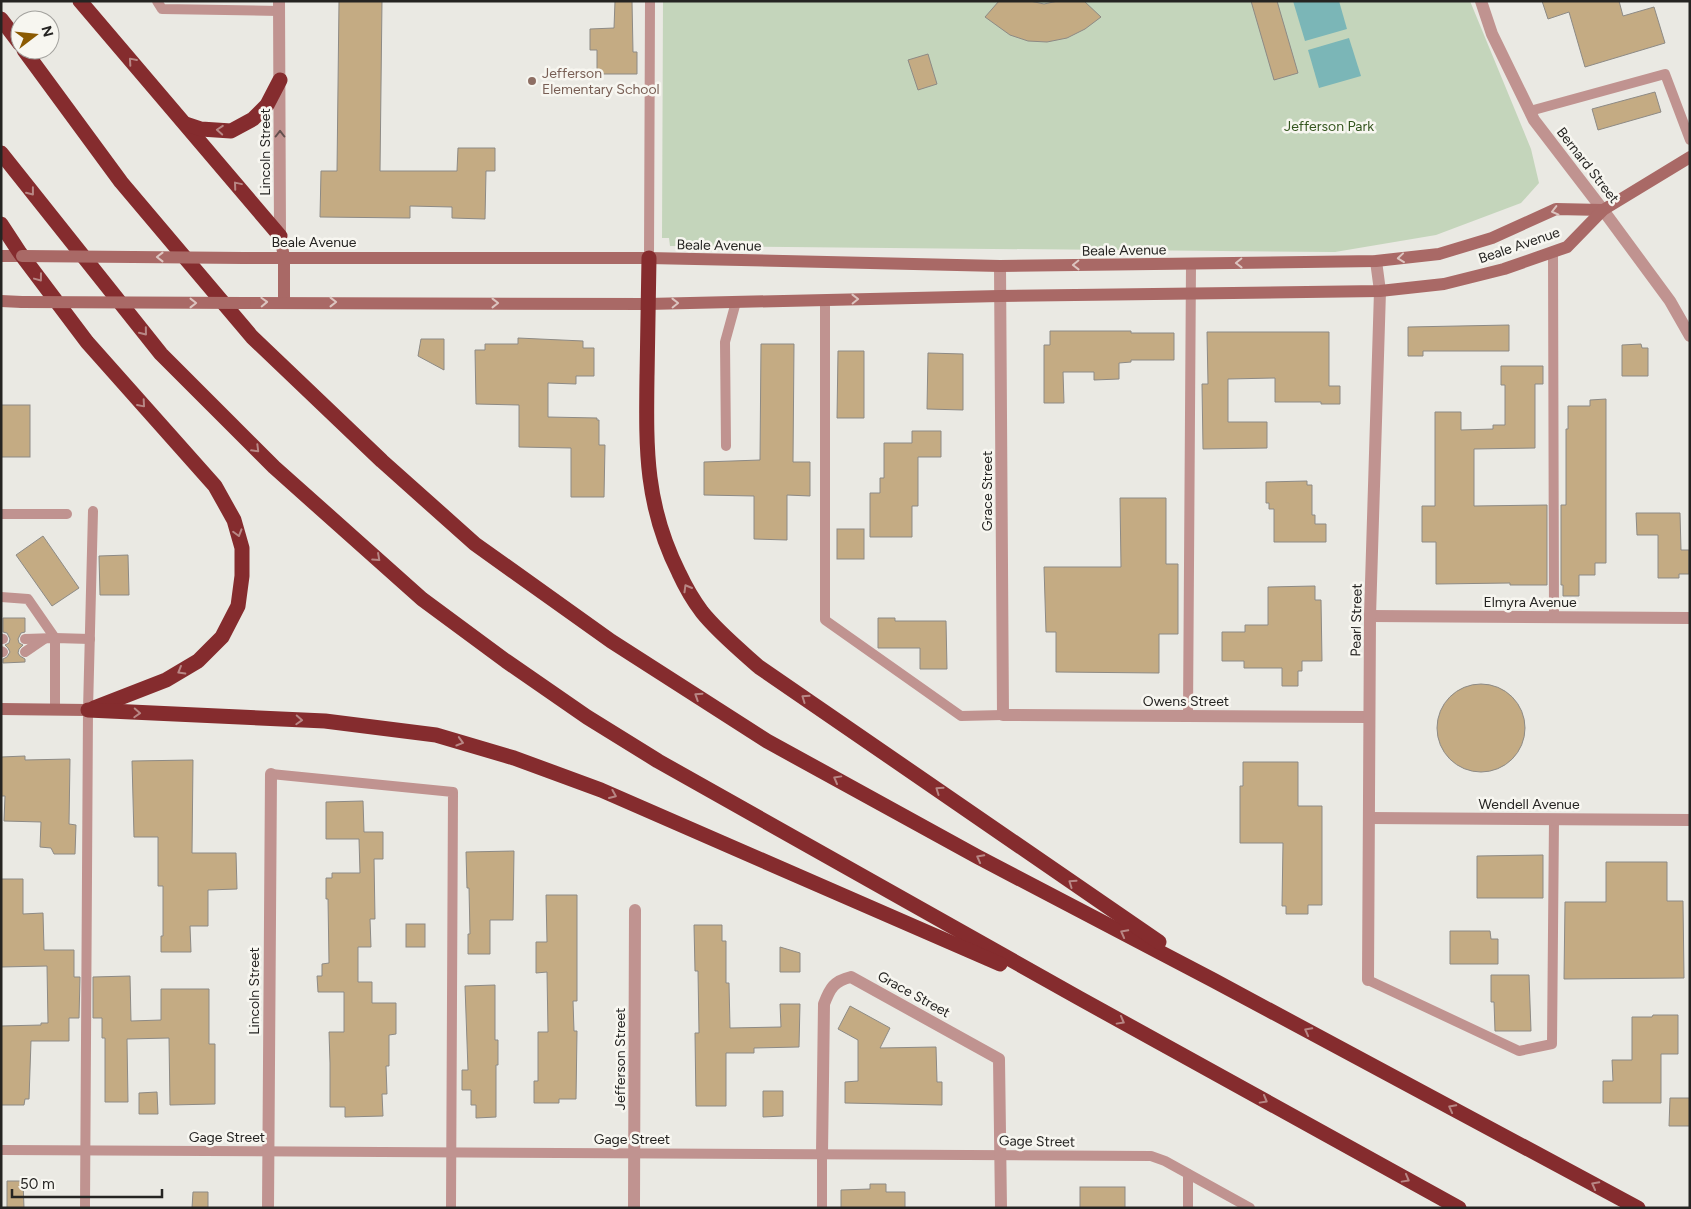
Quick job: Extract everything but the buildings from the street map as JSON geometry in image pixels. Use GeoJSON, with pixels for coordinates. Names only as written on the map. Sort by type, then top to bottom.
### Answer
{"type":"FeatureCollection","features":[{"type":"Feature","properties":{"kind":"highway"},"geometry":{"type":"LineString","coordinates":[[80,1],[280,236]]}},
{"type":"Feature","properties":{"kind":"highway"},"geometry":{"type":"LineString","coordinates":[[1,19],[10,31]]}},
{"type":"Feature","properties":{"kind":"highway"},"geometry":{"type":"LineString","coordinates":[[31,60],[121,182],[252,337],[382,462],[475,544],[611,641],[767,741],[978,857],[1214,980],[1638,1208]]}},
{"type":"Feature","properties":{"kind":"highway"},"geometry":{"type":"LineString","coordinates":[[186,124],[201,129],[231,131],[253,119],[267,104],[280,80]]}},
{"type":"Feature","properties":{"kind":"highway"},"geometry":{"type":"LineString","coordinates":[[1,154],[161,354],[274,467],[422,599],[506,661],[587,717],[658,761],[1079,998],[1459,1208]]}},
{"type":"Feature","properties":{"kind":"highway"},"geometry":{"type":"LineString","coordinates":[[1,224],[20,253],[87,342],[215,486],[234,520],[242,548],[242,576],[238,606],[222,638],[198,661],[166,680],[88,710]]}},
{"type":"Feature","properties":{"kind":"highway"},"geometry":{"type":"LineString","coordinates":[[649,258],[646,440],[649,480],[656,515],[669,553],[702,612],[760,667],[1214,980]]}},
{"type":"Feature","properties":{"kind":"highway"},"geometry":{"type":"LineString","coordinates":[[88,710],[325,721],[436,735],[514,758],[610,794],[1079,998]]}},
{"type":"Feature","properties":{"kind":"main road"},"geometry":{"type":"LineString","coordinates":[[1603,210],[1690,157]]}},
{"type":"Feature","properties":{"kind":"main road","name":"Beale Avenue"},"geometry":{"type":"LineString","coordinates":[[1,256],[649,258],[1000,266],[1376,261],[1439,254],[1492,238],[1556,208],[1603,210]]}},
{"type":"Feature","properties":{"kind":"main road","name":"Beale Avenue"},"geometry":{"type":"LineString","coordinates":[[1,302],[648,304],[1380,290],[1444,284],[1504,269],[1567,247],[1603,210]]}},
{"type":"Feature","properties":{"kind":"main road","name":"Lincoln Street"},"geometry":{"type":"LineString","coordinates":[[280,236],[284,257],[284,302]]}},
{"type":"Feature","properties":{"kind":"main road"},"geometry":{"type":"LineString","coordinates":[[1,709],[88,710]]}},
{"type":"Feature","properties":{"kind":"street","name":"Bernard Street"},"geometry":{"type":"LineString","coordinates":[[1481,1],[1492,34],[1534,120],[1670,301],[1690,336]]}},
{"type":"Feature","properties":{"kind":"street","name":"Lincoln Street"},"geometry":{"type":"LineString","coordinates":[[279,6],[280,236]]}},
{"type":"Feature","properties":{"kind":"street","name":"Pearl Street"},"geometry":{"type":"LineString","coordinates":[[1368,980],[1370,616],[1380,290],[1376,261]]}},
{"type":"Feature","properties":{"kind":"street","name":"Grace Street"},"geometry":{"type":"LineString","coordinates":[[1000,266],[1003,715]]}},
{"type":"Feature","properties":{"kind":"street","name":"Elmyra Avenue"},"geometry":{"type":"LineString","coordinates":[[1370,616],[1690,618]]}},
{"type":"Feature","properties":{"kind":"street","name":"Owens Street"},"geometry":{"type":"LineString","coordinates":[[1003,715],[1370,717]]}},
{"type":"Feature","properties":{"kind":"street","name":"Lincoln Street"},"geometry":{"type":"LineString","coordinates":[[268,1208],[271,774]]}},
{"type":"Feature","properties":{"kind":"street","name":"Wendell Avenue"},"geometry":{"type":"LineString","coordinates":[[1369,818],[1690,820]]}},
{"type":"Feature","properties":{"kind":"street","name":"Jefferson Street"},"geometry":{"type":"LineString","coordinates":[[634,1208],[635,910]]}},
{"type":"Feature","properties":{"kind":"street","name":"Grace Street"},"geometry":{"type":"LineString","coordinates":[[822,1154],[824,1004],[829,990],[840,980],[851,976],[999,1059],[1001,1208]]}},
{"type":"Feature","properties":{"kind":"lane"},"geometry":{"type":"LineString","coordinates":[[157,1],[162,9],[279,6]]}},
{"type":"Feature","properties":{"kind":"lane"},"geometry":{"type":"LineString","coordinates":[[649,258],[650,1]]}},
{"type":"Feature","properties":{"kind":"lane"},"geometry":{"type":"LineString","coordinates":[[1530,111],[1665,74],[1690,140]]}},
{"type":"Feature","properties":{"kind":"lane"},"geometry":{"type":"LineString","coordinates":[[1553,252],[1554,617]]}},
{"type":"Feature","properties":{"kind":"lane"},"geometry":{"type":"LineString","coordinates":[[1188,716],[1190,264]]}},
{"type":"Feature","properties":{"kind":"lane"},"geometry":{"type":"LineString","coordinates":[[825,300],[825,620],[961,716],[1003,715]]}},
{"type":"Feature","properties":{"kind":"lane"},"geometry":{"type":"LineString","coordinates":[[726,446],[725,342],[736,302]]}},
{"type":"Feature","properties":{"kind":"lane"},"geometry":{"type":"LineString","coordinates":[[86,1208],[88,710],[93,511]]}},
{"type":"Feature","properties":{"kind":"lane"},"geometry":{"type":"LineString","coordinates":[[1,514],[67,514]]}},
{"type":"Feature","properties":{"kind":"lane"},"geometry":{"type":"LineString","coordinates":[[1,597],[28,599],[55,638],[55,709]]}},
{"type":"Feature","properties":{"kind":"lane"},"geometry":{"type":"LineString","coordinates":[[25,639],[90,639]]}},
{"type":"Feature","properties":{"kind":"lane"},"geometry":{"type":"LineString","coordinates":[[25,652],[44,639]]}},
{"type":"Feature","properties":{"kind":"lane"},"geometry":{"type":"LineString","coordinates":[[271,774],[453,792],[451,1208]]}},
{"type":"Feature","properties":{"kind":"lane"},"geometry":{"type":"LineString","coordinates":[[1368,980],[1519,1051],[1552,1044],[1554,819]]}},
{"type":"Feature","properties":{"kind":"lane","name":"Gage Street"},"geometry":{"type":"LineString","coordinates":[[1,1150],[1151,1156],[1165,1161],[1250,1208]]}},
{"type":"Feature","properties":{"kind":"lane"},"geometry":{"type":"LineString","coordinates":[[822,1154],[822,1208]]}},
{"type":"Feature","properties":{"kind":"lane"},"geometry":{"type":"LineString","coordinates":[[1188,1174],[1188,1208]]}},
{"type":"Feature","properties":{"kind":"green space","name":"Jefferson Park"},"geometry":{"type":"Polygon","coordinates":[[[663,1],[1470,1],[1531,149],[1539,183],[1521,203],[1436,235],[1335,252],[670,246],[669,238],[662,238],[663,1]]]}},
{"type":"Feature","properties":{"kind":"water"},"geometry":{"type":"Polygon","coordinates":[[[1293,1],[1339,1],[1347,29],[1305,41],[1293,1]]]}},
{"type":"Feature","properties":{"kind":"water"},"geometry":{"type":"Polygon","coordinates":[[[1349,38],[1361,76],[1319,88],[1308,50],[1349,38]]]}},
{"type":"Feature","properties":{"kind":"place","name":"Jefferson Elementary School"},"geometry":{"type":"Point","coordinates":[532,81]}}]}
